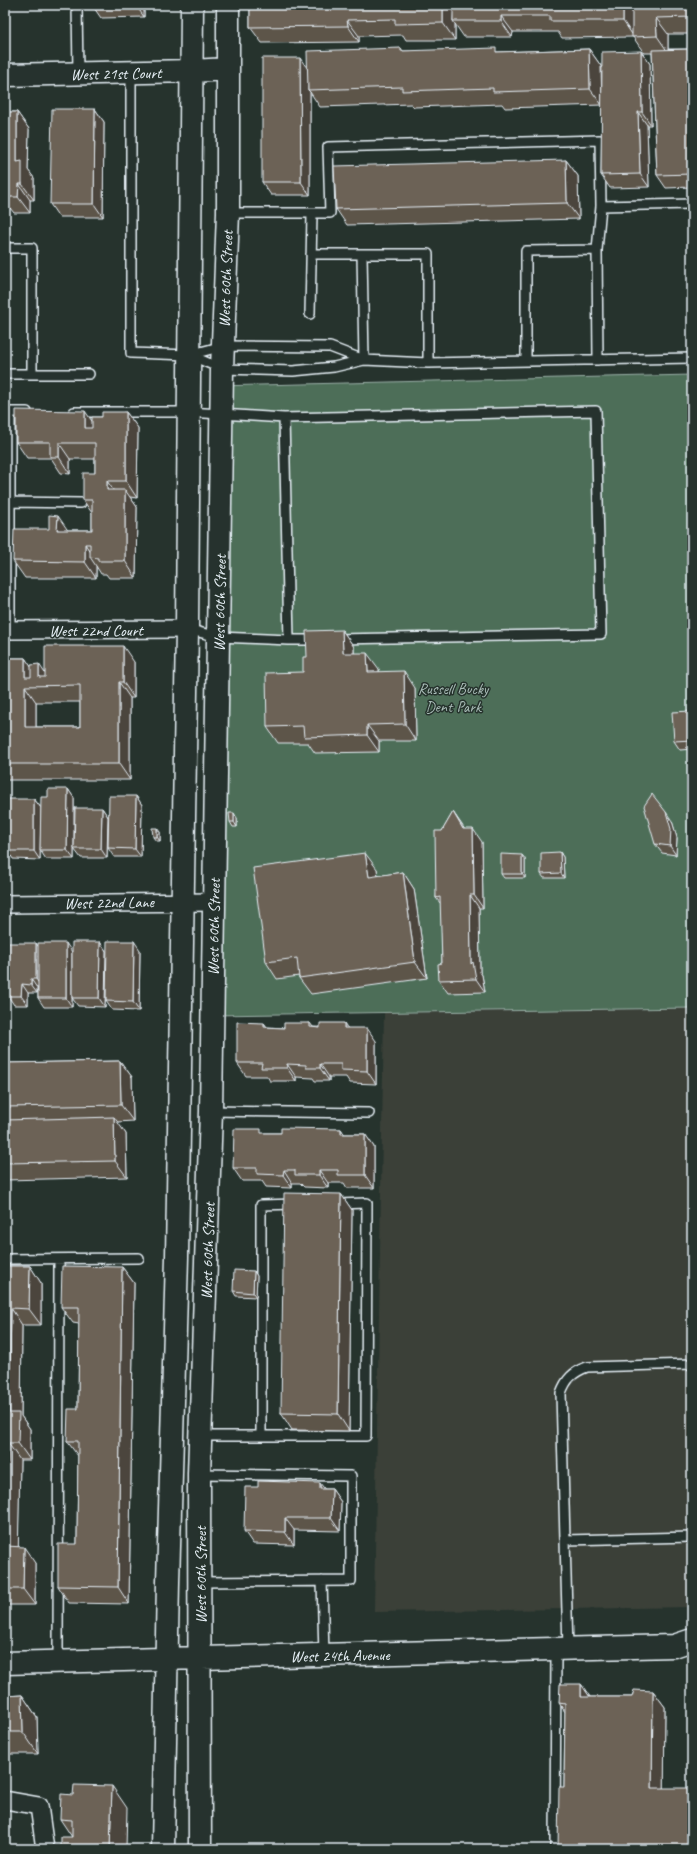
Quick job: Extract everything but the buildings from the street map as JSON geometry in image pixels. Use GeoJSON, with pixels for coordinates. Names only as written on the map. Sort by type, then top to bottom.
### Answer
{"type":"FeatureCollection","features":[{"type":"Feature","properties":{"kind":"street","name":"West 60th Street"},"geometry":{"type":"LineString","coordinates":[[163,1849],[187,630],[192,5]]}},
{"type":"Feature","properties":{"kind":"street","name":"West 60th Street"},"geometry":{"type":"LineString","coordinates":[[200,1849],[199,1474],[211,1111],[222,369],[228,213],[228,5]]}},
{"type":"Feature","properties":{"kind":"street","name":"West 21st Court"},"geometry":{"type":"LineString","coordinates":[[5,75],[227,69]]}},
{"type":"Feature","properties":{"kind":"street","name":"West 22nd Court"},"geometry":{"type":"LineString","coordinates":[[8,630],[187,630]]}},
{"type":"Feature","properties":{"kind":"street","name":"West 22nd Lane"},"geometry":{"type":"LineString","coordinates":[[5,904],[181,901],[214,902]]}},
{"type":"Feature","properties":{"kind":"street"},"geometry":{"type":"LineString","coordinates":[[178,1147],[183,1167],[194,1182],[209,1196]]}},
{"type":"Feature","properties":{"kind":"street","name":"West 24th Avenue"},"geometry":{"type":"LineString","coordinates":[[5,1664],[686,1647]]}},
{"type":"Feature","properties":{"kind":"street"},"geometry":{"type":"LineString","coordinates":[[5,1800],[38,1806],[44,1849]]}},
{"type":"Feature","properties":{"kind":"lane"},"geometry":{"type":"LineString","coordinates":[[77,5],[78,73]]}},
{"type":"Feature","properties":{"kind":"lane"},"geometry":{"type":"LineString","coordinates":[[131,72],[131,353],[189,355],[223,346],[330,347],[364,360]]}},
{"type":"Feature","properties":{"kind":"lane"},"geometry":{"type":"LineString","coordinates":[[228,213],[330,213],[328,147],[600,140],[601,206],[597,250],[598,360]]}},
{"type":"Feature","properties":{"kind":"lane"},"geometry":{"type":"LineString","coordinates":[[601,206],[692,204]]}},
{"type":"Feature","properties":{"kind":"lane"},"geometry":{"type":"LineString","coordinates":[[310,314],[312,214]]}},
{"type":"Feature","properties":{"kind":"lane"},"geometry":{"type":"LineString","coordinates":[[5,248],[32,248],[32,374]]}},
{"type":"Feature","properties":{"kind":"lane"},"geometry":{"type":"LineString","coordinates":[[526,361],[526,250],[597,250]]}},
{"type":"Feature","properties":{"kind":"lane"},"geometry":{"type":"LineString","coordinates":[[311,254],[428,254],[428,363]]}},
{"type":"Feature","properties":{"kind":"lane"},"geometry":{"type":"LineString","coordinates":[[362,254],[364,360]]}},
{"type":"Feature","properties":{"kind":"lane"},"geometry":{"type":"LineString","coordinates":[[189,355],[222,369],[293,371],[334,367],[364,360],[428,363],[692,358]]}},
{"type":"Feature","properties":{"kind":"lane"},"geometry":{"type":"LineString","coordinates":[[5,374],[89,374]]}},
{"type":"Feature","properties":{"kind":"lane"},"geometry":{"type":"LineString","coordinates":[[64,412],[188,412],[284,418],[596,411],[601,634],[289,640],[218,637],[187,630]]}},
{"type":"Feature","properties":{"kind":"lane"},"geometry":{"type":"LineString","coordinates":[[8,630],[10,412],[33,412]]}},
{"type":"Feature","properties":{"kind":"lane"},"geometry":{"type":"LineString","coordinates":[[284,418],[289,640]]}},
{"type":"Feature","properties":{"kind":"lane"},"geometry":{"type":"LineString","coordinates":[[10,502],[81,503]]}},
{"type":"Feature","properties":{"kind":"lane"},"geometry":{"type":"LineString","coordinates":[[211,1111],[370,1113]]}},
{"type":"Feature","properties":{"kind":"lane"},"geometry":{"type":"LineString","coordinates":[[200,1436],[366,1436],[367,1203],[329,1204]]}},
{"type":"Feature","properties":{"kind":"lane"},"geometry":{"type":"LineString","coordinates":[[261,1436],[261,1204],[307,1204]]}},
{"type":"Feature","properties":{"kind":"lane"},"geometry":{"type":"LineString","coordinates":[[5,1259],[139,1258]]}},
{"type":"Feature","properties":{"kind":"lane"},"geometry":{"type":"LineString","coordinates":[[58,1662],[59,1259]]}},
{"type":"Feature","properties":{"kind":"lane"},"geometry":{"type":"LineString","coordinates":[[555,1849],[565,1540],[561,1393],[564,1384],[570,1376],[578,1370],[587,1367],[692,1364]]}},
{"type":"Feature","properties":{"kind":"lane"},"geometry":{"type":"LineString","coordinates":[[199,1474],[351,1476],[351,1581],[200,1582]]}},
{"type":"Feature","properties":{"kind":"lane"},"geometry":{"type":"LineString","coordinates":[[565,1540],[692,1537]]}},
{"type":"Feature","properties":{"kind":"lane"},"geometry":{"type":"LineString","coordinates":[[322,1581],[324,1655]]}},
{"type":"Feature","properties":{"kind":"shaded area"},"geometry":{"type":"Polygon","coordinates":[[[692,1008],[692,1607],[374,1612],[384,1013],[692,1008]]]}},
{"type":"Feature","properties":{"kind":"green space","name":"Russell Bucky Dent Park"},"geometry":{"type":"Polygon","coordinates":[[[692,375],[692,1008],[213,1015],[216,386],[692,375]]]}}]}
